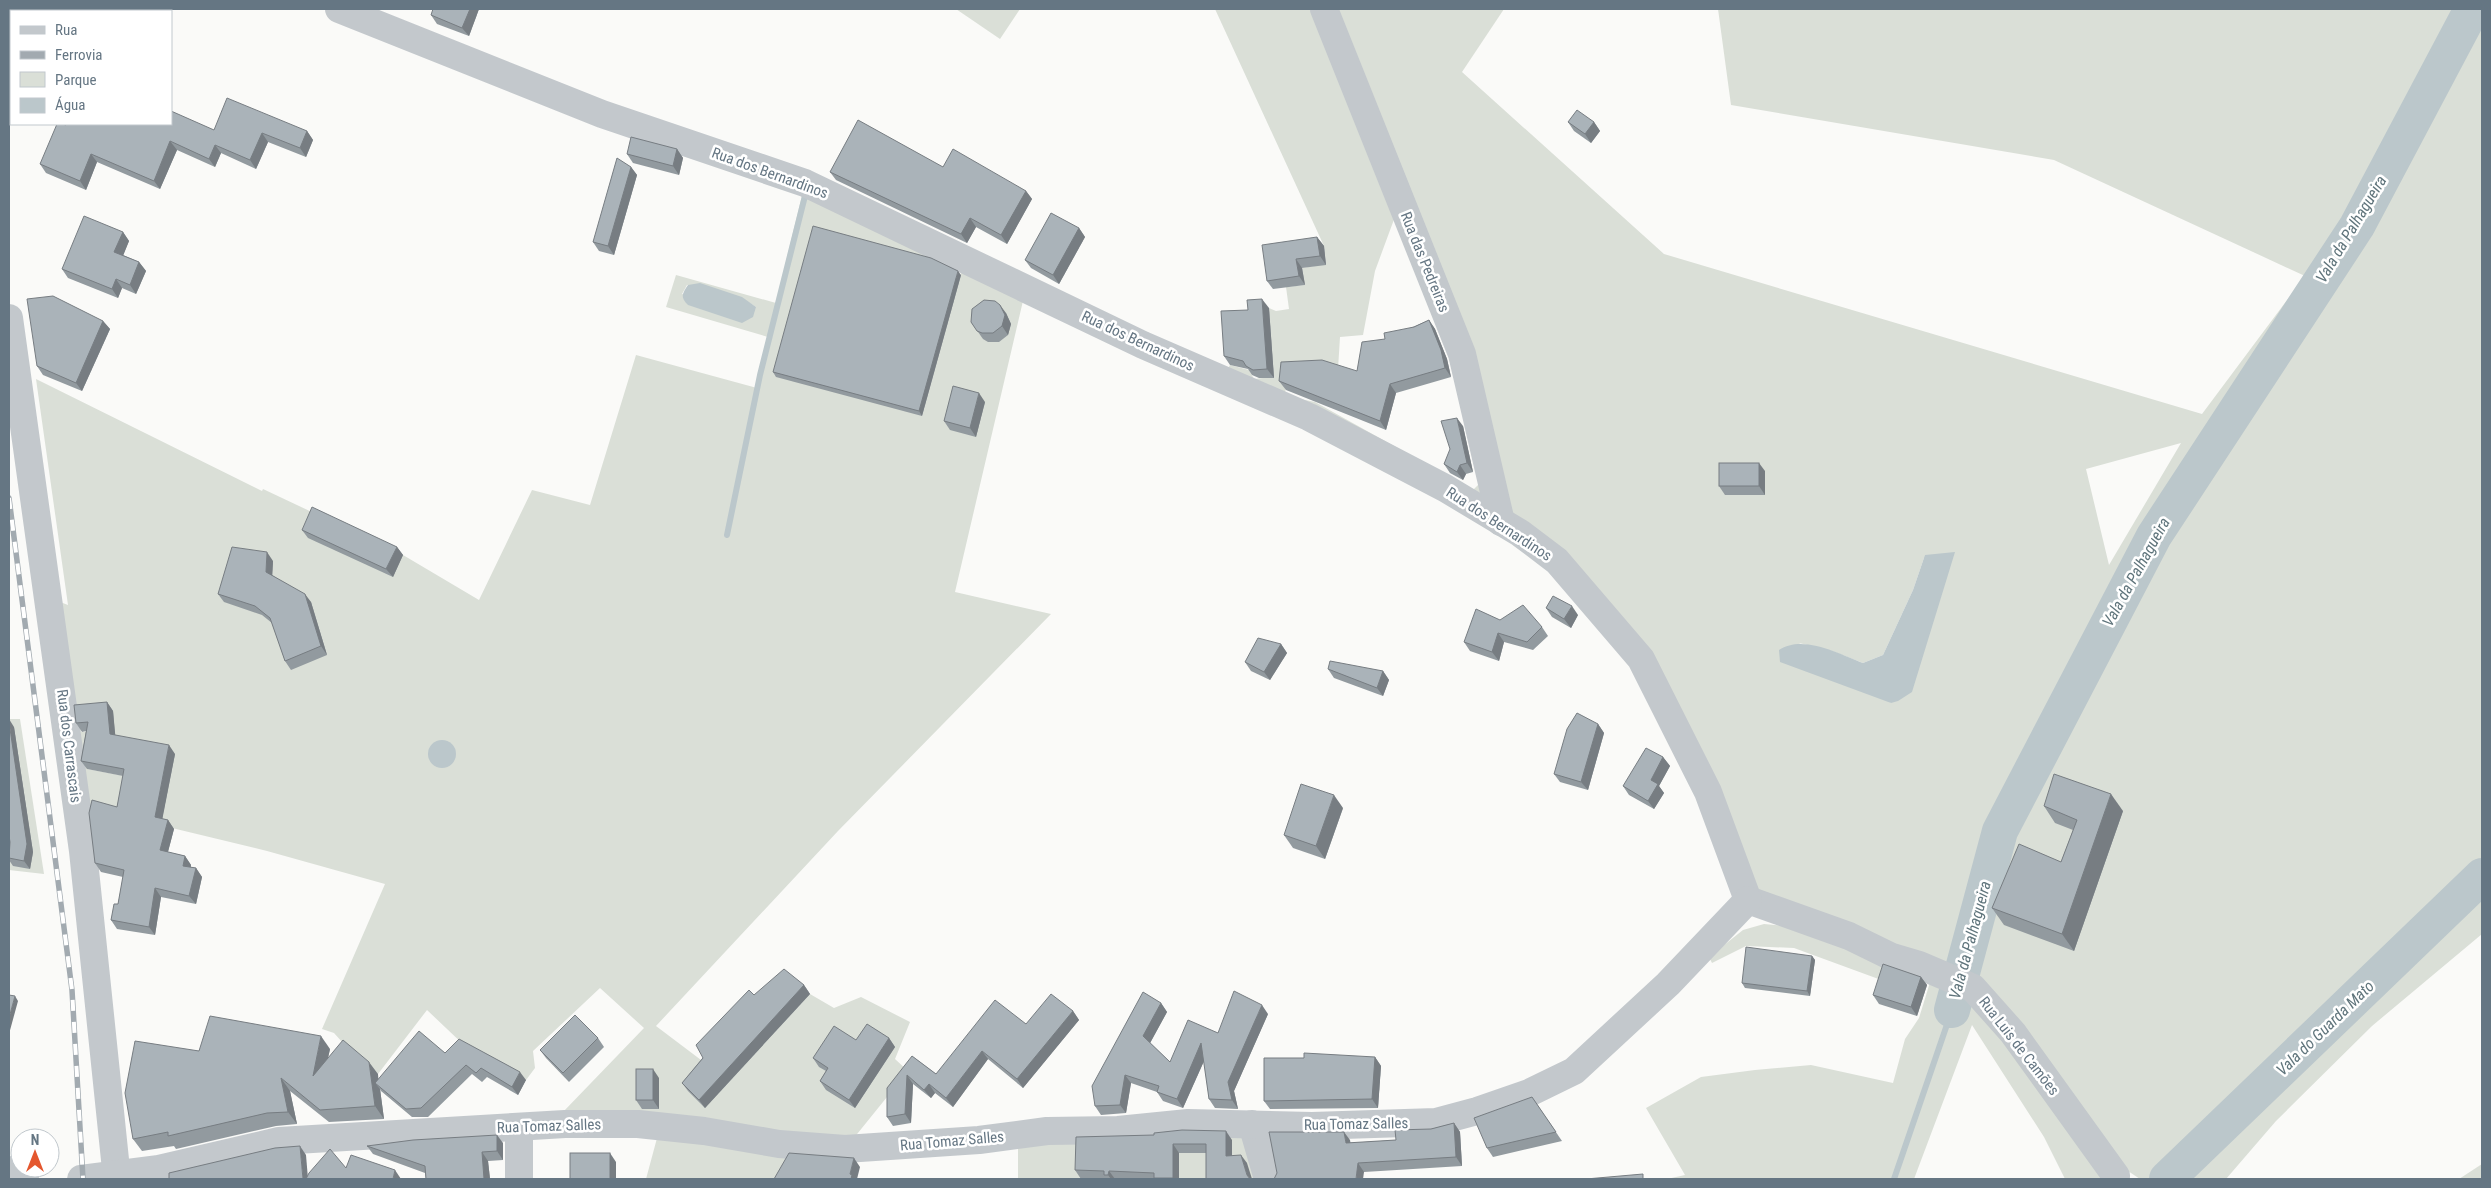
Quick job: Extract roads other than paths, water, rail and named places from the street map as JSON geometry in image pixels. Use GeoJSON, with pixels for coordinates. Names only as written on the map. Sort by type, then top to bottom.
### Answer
{"type":"FeatureCollection","features":[{"type":"Feature","properties":{"kind":"street","name":"Rua dos Bernardinos"},"geometry":{"type":"LineString","coordinates":[[339,9],[602,114],[804,183],[1143,345],[1309,417],[1445,488],[1501,522],[1557,561],[1641,659],[1708,792],[1748,900]]}},
{"type":"Feature","properties":{"kind":"street","name":"Rua das Pedreiras"},"geometry":{"type":"LineString","coordinates":[[1324,9],[1462,354],[1501,522]]}},
{"type":"Feature","properties":{"kind":"street","name":"Rua dos Carrascais"},"geometry":{"type":"LineString","coordinates":[[9,318],[84,859],[117,1177]]}},
{"type":"Feature","properties":{"kind":"street","name":"Rua Tomaz Salles"},"geometry":{"type":"LineString","coordinates":[[80,1179],[117,1177],[279,1141],[565,1124],[638,1124],[704,1131],[779,1144],[844,1148],[979,1140],[1047,1131],[1118,1130],[1188,1123],[1312,1126],[1436,1122],[1477,1111],[1529,1093],[1574,1071],[1668,984],[1748,900]]}},
{"type":"Feature","properties":{"kind":"street","name":"Rua Luis de Camões"},"geometry":{"type":"LineString","coordinates":[[1748,900],[1849,936],[1892,957],[1973,988],[2013,1033],[2116,1178]]}},
{"type":"Feature","properties":{"kind":"street"},"geometry":{"type":"LineString","coordinates":[[1252,1124],[1268,1179]]}},
{"type":"Feature","properties":{"kind":"street"},"geometry":{"type":"LineString","coordinates":[[519,1127],[519,1179]]}},
{"type":"Feature","properties":{"kind":"street"},"geometry":{"type":"LineString","coordinates":[[9,1170],[25,1179]]}},
{"type":"Feature","properties":{"kind":"water"},"geometry":{"type":"Polygon","coordinates":[[[700,283],[742,297],[756,307],[753,317],[742,323],[688,305],[683,298],[684,291],[688,285],[700,283]]]}},
{"type":"Feature","properties":{"kind":"water"},"geometry":{"type":"Polygon","coordinates":[[[1955,552],[1912,692],[1898,701],[1891,703],[1780,662],[1779,650],[1799,644],[1821,647],[1863,663],[1883,655],[1913,590],[1925,555],[1955,552]]]}},
{"type":"Feature","properties":{"kind":"water"},"geometry":{"type":"Polygon","coordinates":[[[442,740],[452,744],[456,754],[452,764],[442,768],[432,764],[428,754],[432,744],[442,740]]]}},
{"type":"Feature","properties":{"kind":"waterway","name":"Vala da Palhagueira"},"geometry":{"type":"LineString","coordinates":[[1952,1010],[2000,831],[2154,536],[2357,226],[2472,9]]}},
{"type":"Feature","properties":{"kind":"waterway"},"geometry":{"type":"LineString","coordinates":[[727,535],[760,375],[806,192]]}},
{"type":"Feature","properties":{"kind":"waterway","name":"Vala do Guarda Mato"},"geometry":{"type":"LineString","coordinates":[[2167,1179],[2482,876]]}},
{"type":"Feature","properties":{"kind":"waterway","name":"Vala da Palhagueira"},"geometry":{"type":"LineString","coordinates":[[1894,1179],[1952,1010]]}},
{"type":"Feature","properties":{"kind":"railway"},"geometry":{"type":"LineString","coordinates":[[9,498],[72,990],[83,1179]]}}]}
